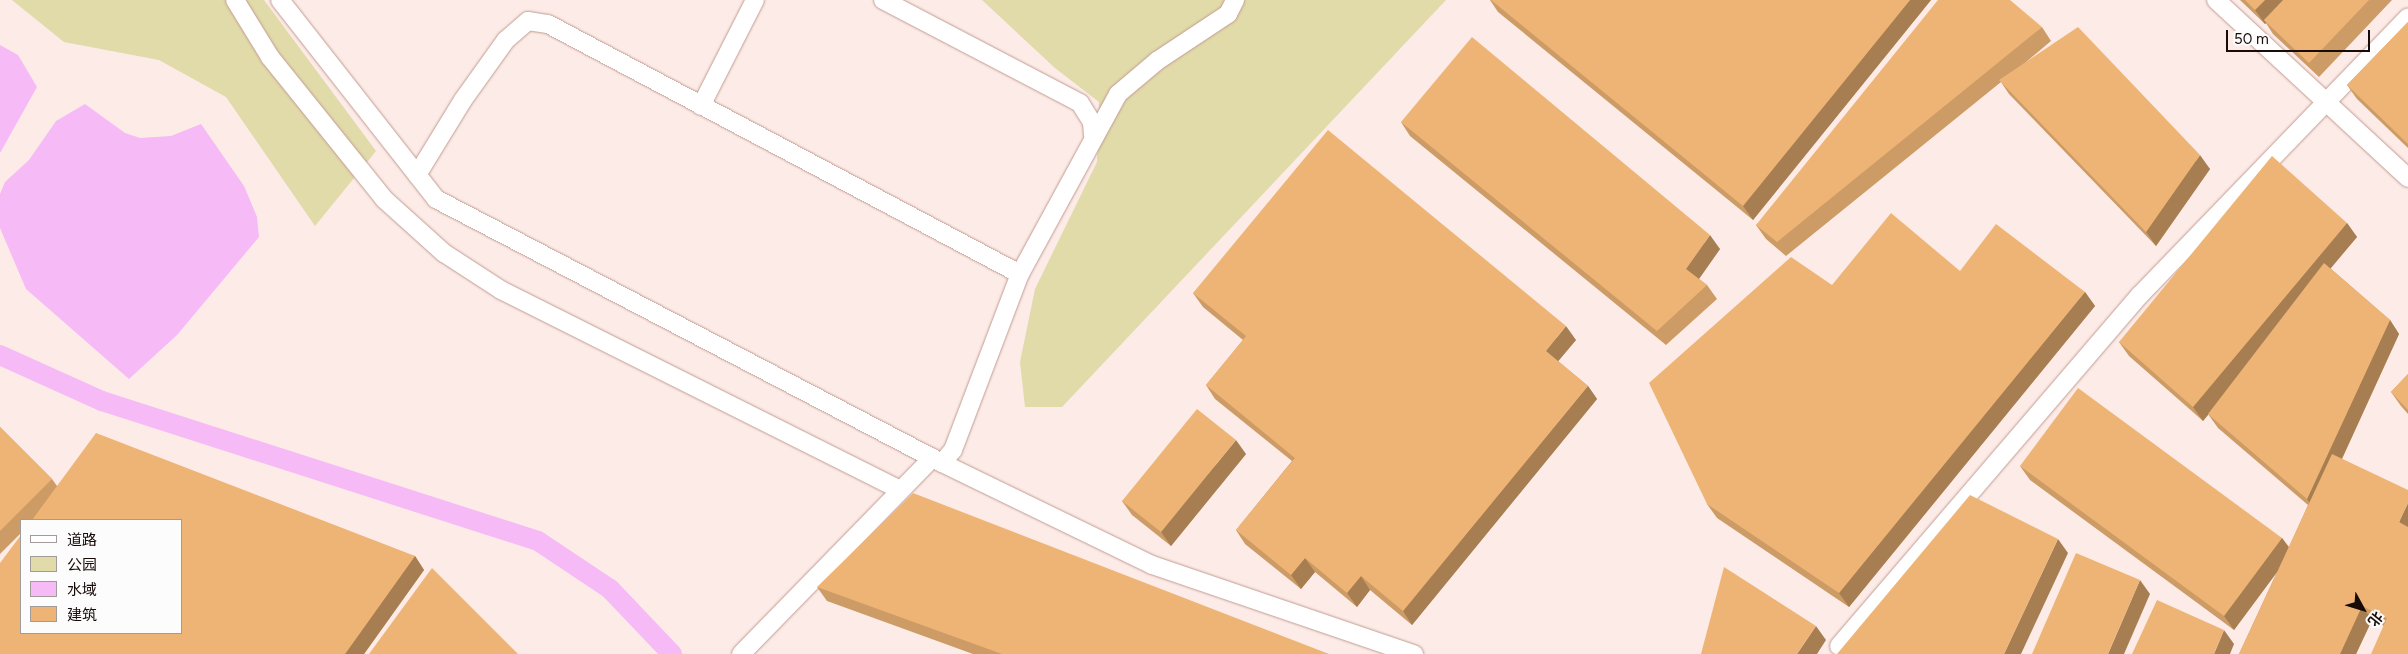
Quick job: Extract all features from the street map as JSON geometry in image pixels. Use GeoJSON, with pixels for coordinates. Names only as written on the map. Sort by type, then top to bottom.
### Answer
{"type":"FeatureCollection","features":[{"type":"Feature","properties":{"kind":"street"},"geometry":{"type":"LineString","coordinates":[[234,0],[270,57],[384,199],[444,253],[501,290],[900,490]]}},
{"type":"Feature","properties":{"kind":"street"},"geometry":{"type":"LineString","coordinates":[[280,0],[436,199],[937,460],[1152,565],[1414,654]]}},
{"type":"Feature","properties":{"kind":"street"},"geometry":{"type":"LineString","coordinates":[[701,106],[756,0]]}},
{"type":"Feature","properties":{"kind":"street"},"geometry":{"type":"LineString","coordinates":[[883,0],[1080,103],[1092,122],[1093,135]]}},
{"type":"Feature","properties":{"kind":"street"},"geometry":{"type":"LineString","coordinates":[[741,654],[900,490],[937,460],[953,450],[1020,274],[1093,135],[1118,94],[1157,61],[1228,14],[1235,0]]}},
{"type":"Feature","properties":{"kind":"street"},"geometry":{"type":"LineString","coordinates":[[2216,0],[2408,178]]}},
{"type":"Feature","properties":{"kind":"street"},"geometry":{"type":"LineString","coordinates":[[1839,646],[2140,295],[2408,17]]}},
{"type":"Feature","properties":{"kind":"street"},"geometry":{"type":"LineString","coordinates":[[416,175],[463,100],[506,40],[528,22],[548,24],[1020,274]]}},
{"type":"Feature","properties":{"kind":"green space"},"geometry":{"type":"Polygon","coordinates":[[[12,0],[264,0],[376,151],[315,226],[226,97],[159,60],[64,42],[12,0]]]}},
{"type":"Feature","properties":{"kind":"green space"},"geometry":{"type":"Polygon","coordinates":[[[982,0],[1446,0],[1062,407],[1025,407],[1020,362],[1035,289],[1097,162],[1099,102],[1055,68],[982,0]]]}},
{"type":"Feature","properties":{"kind":"water"},"geometry":{"type":"Polygon","coordinates":[[[0,45],[18,55],[37,87],[0,153],[0,45]]]}},
{"type":"Feature","properties":{"kind":"water"},"geometry":{"type":"Polygon","coordinates":[[[85,104],[125,133],[140,138],[171,136],[201,124],[244,186],[257,217],[259,237],[177,335],[129,379],[26,289],[0,228],[0,194],[5,182],[29,160],[56,121],[85,104]]]}},
{"type":"Feature","properties":{"kind":"building"},"geometry":{"type":"Polygon","coordinates":[[[1491,0],[1910,0],[1743,206],[1491,0]]]}},
{"type":"Feature","properties":{"kind":"building"},"geometry":{"type":"Polygon","coordinates":[[[1938,0],[2010,0],[2042,27],[1777,242],[1756,225],[1938,0]]]}},
{"type":"Feature","properties":{"kind":"building"},"geometry":{"type":"Polygon","coordinates":[[[2245,0],[2265,0],[2255,10],[2245,0]]]}},
{"type":"Feature","properties":{"kind":"building"},"geometry":{"type":"Polygon","coordinates":[[[2283,0],[2369,0],[2309,63],[2264,20],[2283,0]]]}},
{"type":"Feature","properties":{"kind":"building"},"geometry":{"type":"Polygon","coordinates":[[[2408,22],[2408,144],[2347,85],[2408,22]]]}},
{"type":"Feature","properties":{"kind":"building"},"geometry":{"type":"Polygon","coordinates":[[[2078,27],[2200,155],[2146,232],[1999,80],[2078,27]]]}},
{"type":"Feature","properties":{"kind":"building"},"geometry":{"type":"Polygon","coordinates":[[[1472,37],[1710,235],[1686,269],[1707,285],[1657,331],[1401,122],[1472,37]]]}},
{"type":"Feature","properties":{"kind":"building"},"geometry":{"type":"Polygon","coordinates":[[[1328,130],[1566,326],[1546,351],[1588,386],[1403,611],[1361,576],[1347,593],[1305,558],[1291,575],[1236,530],[1295,458],[1206,385],[1246,336],[1193,293],[1328,130]]]}},
{"type":"Feature","properties":{"kind":"building"},"geometry":{"type":"Polygon","coordinates":[[[2272,156],[2347,223],[2193,407],[2119,342],[2272,156]]]}},
{"type":"Feature","properties":{"kind":"building"},"geometry":{"type":"Polygon","coordinates":[[[1891,213],[1960,271],[1996,224],[2085,292],[1839,593],[1707,504],[1649,383],[1791,257],[1832,285],[1891,213]]]}},
{"type":"Feature","properties":{"kind":"building"},"geometry":{"type":"Polygon","coordinates":[[[2324,263],[2390,320],[2307,499],[2208,414],[2324,263]]]}},
{"type":"Feature","properties":{"kind":"building"},"geometry":{"type":"Polygon","coordinates":[[[2408,374],[2408,410],[2391,392],[2408,374]]]}},
{"type":"Feature","properties":{"kind":"building"},"geometry":{"type":"Polygon","coordinates":[[[2078,388],[2282,538],[2224,616],[2020,466],[2078,388]]]}},
{"type":"Feature","properties":{"kind":"building"},"geometry":{"type":"Polygon","coordinates":[[[1197,409],[1236,440],[1161,532],[1122,501],[1197,409]]]}},
{"type":"Feature","properties":{"kind":"building"},"geometry":{"type":"Polygon","coordinates":[[[0,427],[52,479],[0,531],[0,427]]]}},
{"type":"Feature","properties":{"kind":"building"},"geometry":{"type":"Polygon","coordinates":[[[96,433],[415,556],[345,654],[0,654],[0,563],[20,536],[20,634],[182,634],[182,519],[33,519],[96,433]]]}},
{"type":"Feature","properties":{"kind":"building"},"geometry":{"type":"Polygon","coordinates":[[[2332,454],[2408,490],[2408,503],[2399,522],[2408,527],[2408,654],[2371,654],[2387,618],[2362,606],[2340,654],[2239,654],[2332,454]]]}},
{"type":"Feature","properties":{"kind":"building"},"geometry":{"type":"Polygon","coordinates":[[[913,493],[1329,654],[1002,654],[817,587],[913,493]]]}},
{"type":"Feature","properties":{"kind":"building"},"geometry":{"type":"Polygon","coordinates":[[[1970,495],[2058,539],[2004,654],[1837,654],[1970,495]]]}},
{"type":"Feature","properties":{"kind":"building"},"geometry":{"type":"Polygon","coordinates":[[[2076,553],[2140,580],[2108,654],[2032,654],[2076,553]]]}},
{"type":"Feature","properties":{"kind":"building"},"geometry":{"type":"Polygon","coordinates":[[[1724,567],[1816,626],[1797,654],[1701,654],[1724,567]]]}},
{"type":"Feature","properties":{"kind":"building"},"geometry":{"type":"Polygon","coordinates":[[[432,568],[518,654],[369,654],[432,568]]]}},
{"type":"Feature","properties":{"kind":"building"},"geometry":{"type":"Polygon","coordinates":[[[2157,600],[2224,630],[2214,654],[2132,654],[2157,600]]]}},
{"type":"Feature","properties":{"kind":"waterway"},"geometry":{"type":"LineString","coordinates":[[0,355],[102,401],[538,541],[610,589],[672,654]]}}]}
